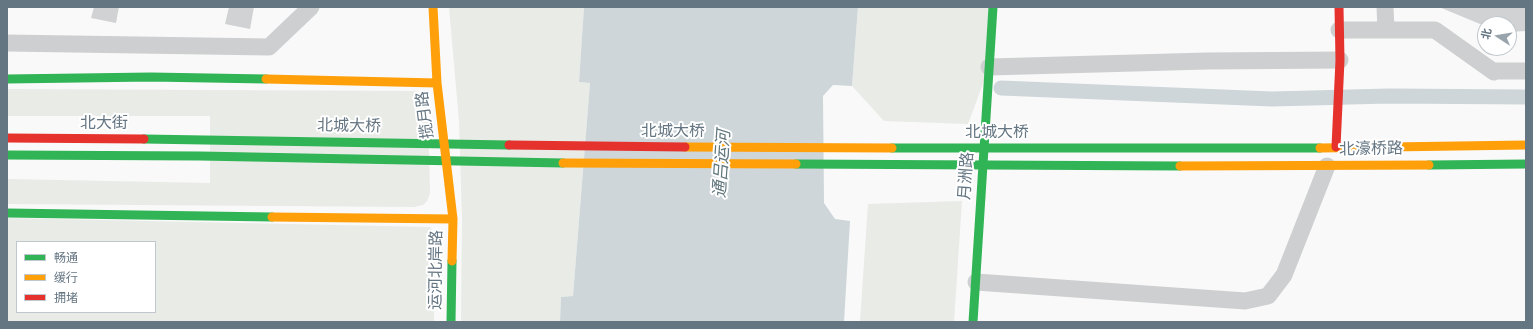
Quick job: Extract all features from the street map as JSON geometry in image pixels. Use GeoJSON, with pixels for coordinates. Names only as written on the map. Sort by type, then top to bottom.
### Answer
{"type":"FeatureCollection","features":[{"type":"Feature","properties":{"kind":"main road","name":"揽月路"},"geometry":{"type":"LineString","coordinates":[[433,7],[437,83],[453,219]]}},
{"type":"Feature","properties":{"kind":"main road","name":"月洲路"},"geometry":{"type":"LineString","coordinates":[[973,322],[993,7]]}},
{"type":"Feature","properties":{"kind":"main road"},"geometry":{"type":"LineString","coordinates":[[1336,147],[1340,60],[1339,7]]}},
{"type":"Feature","properties":{"kind":"main road"},"geometry":{"type":"LineString","coordinates":[[7,79],[151,77],[437,83]]}},
{"type":"Feature","properties":{"kind":"main road","name":"北大街"},"geometry":{"type":"LineString","coordinates":[[7,138],[201,139]]}},
{"type":"Feature","properties":{"kind":"main road","name":"北城大桥"},"geometry":{"type":"LineString","coordinates":[[201,139],[620,147],[1217,149]]}},
{"type":"Feature","properties":{"kind":"main road","name":"北濠桥路"},"geometry":{"type":"LineString","coordinates":[[1217,149],[1526,145]]}},
{"type":"Feature","properties":{"kind":"main road","name":"北大街"},"geometry":{"type":"LineString","coordinates":[[7,155],[200,156]]}},
{"type":"Feature","properties":{"kind":"main road","name":"北城大桥"},"geometry":{"type":"LineString","coordinates":[[200,156],[621,164],[1217,165]]}},
{"type":"Feature","properties":{"kind":"main road","name":"北濠桥路"},"geometry":{"type":"LineString","coordinates":[[1217,165],[1327,166],[1526,164]]}},
{"type":"Feature","properties":{"kind":"main road"},"geometry":{"type":"LineString","coordinates":[[7,213],[453,219]]}},
{"type":"Feature","properties":{"kind":"main road","name":"运河北岸路"},"geometry":{"type":"LineString","coordinates":[[451,322],[453,219]]}},
{"type":"Feature","properties":{"kind":"street"},"geometry":{"type":"LineString","coordinates":[[7,43],[269,47],[311,7]]}},
{"type":"Feature","properties":{"kind":"street"},"geometry":{"type":"LineString","coordinates":[[1386,7],[1386,30]]}},
{"type":"Feature","properties":{"kind":"street"},"geometry":{"type":"LineString","coordinates":[[1339,30],[1435,30],[1494,72],[1493,71],[1526,71]]}},
{"type":"Feature","properties":{"kind":"street"},"geometry":{"type":"LineString","coordinates":[[989,67],[1207,61],[1340,60]]}},
{"type":"Feature","properties":{"kind":"street"},"geometry":{"type":"LineString","coordinates":[[976,282],[1245,301],[1268,296],[1284,275],[1327,166]]}},
{"type":"Feature","properties":{"kind":"shaded area"},"geometry":{"type":"Polygon","coordinates":[[[449,7],[584,7],[579,82],[590,83],[573,296],[561,297],[560,322],[461,322],[462,219],[459,121],[449,7]]]}},
{"type":"Feature","properties":{"kind":"shaded area"},"geometry":{"type":"Polygon","coordinates":[[[858,7],[993,7],[989,67],[968,124],[884,121],[852,86],[858,7]]]}},
{"type":"Feature","properties":{"kind":"shaded area"},"geometry":{"type":"Polygon","coordinates":[[[7,89],[416,91],[423,95],[428,103],[430,193],[427,201],[423,205],[414,207],[7,204],[7,179],[210,183],[210,116],[7,116],[7,89]]]}},
{"type":"Feature","properties":{"kind":"shaded area"},"geometry":{"type":"Polygon","coordinates":[[[962,201],[954,322],[860,322],[868,204],[962,201]]]}},
{"type":"Feature","properties":{"kind":"shaded area"},"geometry":{"type":"Polygon","coordinates":[[[7,218],[430,227],[436,238],[434,322],[7,322],[7,218]]]}},
{"type":"Feature","properties":{"kind":"water","name":"通吕运河"},"geometry":{"type":"Polygon","coordinates":[[[584,7],[858,7],[852,86],[833,85],[823,96],[824,203],[835,219],[850,221],[844,322],[560,322],[561,297],[573,296],[590,83],[579,82],[584,7]]]}},
{"type":"Feature","properties":{"kind":"building"},"geometry":{"type":"Polygon","coordinates":[[[94,7],[119,7],[116,23],[91,18],[94,7]]]}},
{"type":"Feature","properties":{"kind":"building"},"geometry":{"type":"Polygon","coordinates":[[[229,7],[254,7],[250,29],[225,24],[229,7]]]}},
{"type":"Feature","properties":{"kind":"building"},"geometry":{"type":"Polygon","coordinates":[[[1439,7],[1526,7],[1526,31],[1517,32],[1517,16],[1477,16],[1477,23],[1439,7]]]}},
{"type":"Feature","properties":{"kind":"waterway"},"geometry":{"type":"LineString","coordinates":[[1001,88],[1272,99],[1389,96],[1526,97]]}},
{"type":"Feature","properties":{"kind":"traffic: fast"},"geometry":{"type":"LineString","coordinates":[[973,322],[993,7]]}},
{"type":"Feature","properties":{"kind":"traffic: fast"},"geometry":{"type":"LineString","coordinates":[[7,79],[151,77],[266,79]]}},
{"type":"Feature","properties":{"kind":"traffic: fast"},"geometry":{"type":"LineString","coordinates":[[144,139],[509,145]]}},
{"type":"Feature","properties":{"kind":"traffic: fast"},"geometry":{"type":"LineString","coordinates":[[892,148],[1320,148]]}},
{"type":"Feature","properties":{"kind":"traffic: fast"},"geometry":{"type":"LineString","coordinates":[[7,155],[200,156],[563,163]]}},
{"type":"Feature","properties":{"kind":"traffic: fast"},"geometry":{"type":"LineString","coordinates":[[796,164],[1180,166]]}},
{"type":"Feature","properties":{"kind":"traffic: fast"},"geometry":{"type":"LineString","coordinates":[[1429,165],[1526,164]]}},
{"type":"Feature","properties":{"kind":"traffic: fast"},"geometry":{"type":"LineString","coordinates":[[7,213],[272,217]]}},
{"type":"Feature","properties":{"kind":"traffic: fast"},"geometry":{"type":"LineString","coordinates":[[451,322],[452,261]]}},
{"type":"Feature","properties":{"kind":"traffic: slow"},"geometry":{"type":"LineString","coordinates":[[433,7],[437,83],[453,219],[452,261]]}},
{"type":"Feature","properties":{"kind":"traffic: slow"},"geometry":{"type":"LineString","coordinates":[[266,79],[437,83]]}},
{"type":"Feature","properties":{"kind":"traffic: slow"},"geometry":{"type":"LineString","coordinates":[[1320,148],[1526,145]]}},
{"type":"Feature","properties":{"kind":"traffic: slow"},"geometry":{"type":"LineString","coordinates":[[685,147],[892,148]]}},
{"type":"Feature","properties":{"kind":"traffic: slow"},"geometry":{"type":"LineString","coordinates":[[563,163],[796,164]]}},
{"type":"Feature","properties":{"kind":"traffic: slow"},"geometry":{"type":"LineString","coordinates":[[1180,166],[1429,165]]}},
{"type":"Feature","properties":{"kind":"traffic: slow"},"geometry":{"type":"LineString","coordinates":[[272,217],[453,219]]}},
{"type":"Feature","properties":{"kind":"traffic: jam"},"geometry":{"type":"LineString","coordinates":[[1336,147],[1340,60],[1339,7]]}},
{"type":"Feature","properties":{"kind":"traffic: jam"},"geometry":{"type":"LineString","coordinates":[[7,138],[144,139]]}},
{"type":"Feature","properties":{"kind":"traffic: jam"},"geometry":{"type":"LineString","coordinates":[[509,145],[685,147]]}}]}
